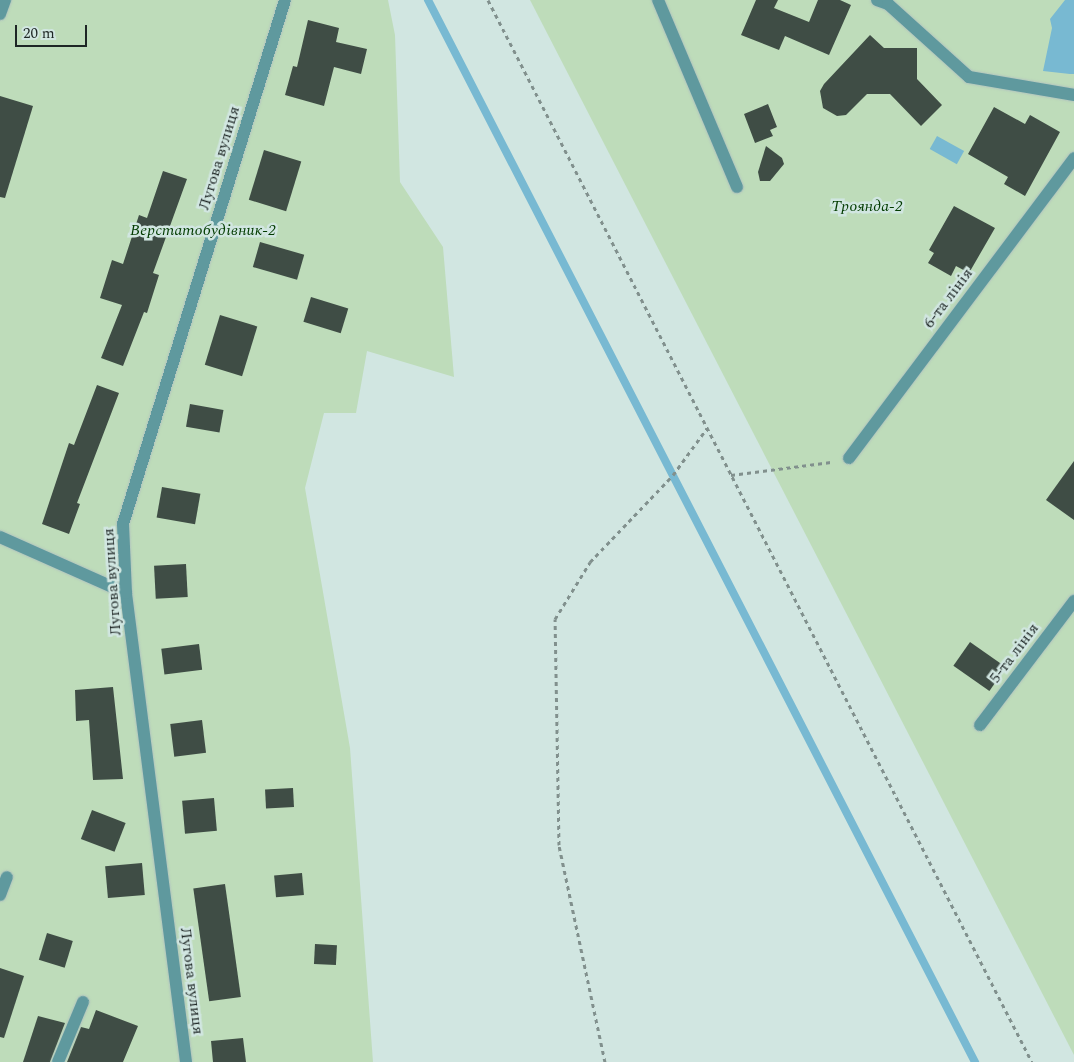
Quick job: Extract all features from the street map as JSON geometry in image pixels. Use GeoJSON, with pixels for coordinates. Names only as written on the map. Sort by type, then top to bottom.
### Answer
{"type":"FeatureCollection","features":[{"type":"Feature","properties":{"kind":"street"},"geometry":{"type":"LineString","coordinates":[[0,14],[4,0]]}},
{"type":"Feature","properties":{"kind":"street","name":"Лугова вулиця"},"geometry":{"type":"LineString","coordinates":[[186,1062],[126,593],[123,524],[285,0]]}},
{"type":"Feature","properties":{"kind":"street"},"geometry":{"type":"LineString","coordinates":[[658,0],[737,187]]}},
{"type":"Feature","properties":{"kind":"street"},"geometry":{"type":"LineString","coordinates":[[885,1],[969,77],[1074,95]]}},
{"type":"Feature","properties":{"kind":"street","name":"6-та лінія"},"geometry":{"type":"LineString","coordinates":[[849,458],[1074,158]]}},
{"type":"Feature","properties":{"kind":"street"},"geometry":{"type":"LineString","coordinates":[[0,537],[126,593]]}},
{"type":"Feature","properties":{"kind":"street","name":"5-та лінія"},"geometry":{"type":"LineString","coordinates":[[980,725],[1074,600]]}},
{"type":"Feature","properties":{"kind":"street"},"geometry":{"type":"LineString","coordinates":[[0,895],[7,877]]}},
{"type":"Feature","properties":{"kind":"street"},"geometry":{"type":"LineString","coordinates":[[58,1062],[83,1002]]}},
{"type":"Feature","properties":{"kind":"path"},"geometry":{"type":"LineString","coordinates":[[488,0],[1032,1062]]}},
{"type":"Feature","properties":{"kind":"path"},"geometry":{"type":"LineString","coordinates":[[606,1062],[559,845],[555,619],[590,562],[673,475],[707,428]]}},
{"type":"Feature","properties":{"kind":"path"},"geometry":{"type":"LineString","coordinates":[[731,476],[794,470],[849,458]]}},
{"type":"Feature","properties":{"kind":"green space","name":"Верстатобудівник-2"},"geometry":{"type":"Polygon","coordinates":[[[0,0],[388,0],[395,35],[400,182],[443,247],[454,377],[367,351],[356,413],[324,413],[305,488],[350,748],[373,1062],[0,1062],[0,0]]]}},
{"type":"Feature","properties":{"kind":"green space","name":"Троянда-2"},"geometry":{"type":"Polygon","coordinates":[[[530,0],[1074,0],[1074,1055],[530,0]]]}},
{"type":"Feature","properties":{"kind":"water"},"geometry":{"type":"Polygon","coordinates":[[[1065,0],[1074,0],[1074,74],[1043,71],[1052,28],[1050,19],[1065,0]]]}},
{"type":"Feature","properties":{"kind":"water"},"geometry":{"type":"Polygon","coordinates":[[[937,136],[964,151],[957,164],[930,149],[937,136]]]}},
{"type":"Feature","properties":{"kind":"building"},"geometry":{"type":"Polygon","coordinates":[[[756,0],[778,0],[774,8],[809,22],[818,0],[840,0],[851,5],[829,55],[785,36],[779,50],[741,35],[756,0]]]}},
{"type":"Feature","properties":{"kind":"building"},"geometry":{"type":"Polygon","coordinates":[[[308,20],[339,28],[336,42],[367,49],[361,74],[334,67],[324,106],[285,95],[293,66],[297,67],[308,20]]]}},
{"type":"Feature","properties":{"kind":"building"},"geometry":{"type":"Polygon","coordinates":[[[870,35],[884,48],[917,48],[917,79],[942,105],[921,126],[890,94],[867,94],[846,115],[837,116],[823,108],[820,91],[824,84],[870,35]]]}},
{"type":"Feature","properties":{"kind":"building"},"geometry":{"type":"Polygon","coordinates":[[[0,96],[33,106],[5,198],[0,197],[0,96]]]}},
{"type":"Feature","properties":{"kind":"building"},"geometry":{"type":"Polygon","coordinates":[[[768,104],[777,127],[770,130],[773,136],[755,143],[744,114],[768,104]]]}},
{"type":"Feature","properties":{"kind":"building"},"geometry":{"type":"Polygon","coordinates":[[[994,107],[1025,124],[1030,115],[1060,132],[1025,196],[1004,184],[1008,177],[968,154],[994,107]]]}},
{"type":"Feature","properties":{"kind":"building"},"geometry":{"type":"Polygon","coordinates":[[[766,146],[782,158],[784,164],[770,181],[760,181],[758,172],[766,146]]]}},
{"type":"Feature","properties":{"kind":"building"},"geometry":{"type":"Polygon","coordinates":[[[264,150],[301,161],[286,211],[249,200],[264,150]]]}},
{"type":"Feature","properties":{"kind":"building"},"geometry":{"type":"Polygon","coordinates":[[[163,171],[187,179],[153,273],[159,275],[147,313],[144,312],[123,366],[101,358],[122,305],[100,298],[112,260],[123,264],[139,215],[147,218],[163,171]]]}},
{"type":"Feature","properties":{"kind":"building"},"geometry":{"type":"Polygon","coordinates":[[[954,206],[995,228],[969,273],[956,266],[951,276],[928,263],[934,253],[929,250],[954,206]]]}},
{"type":"Feature","properties":{"kind":"building"},"geometry":{"type":"Polygon","coordinates":[[[260,242],[304,255],[297,280],[253,267],[260,242]]]}},
{"type":"Feature","properties":{"kind":"building"},"geometry":{"type":"Polygon","coordinates":[[[311,297],[348,308],[341,333],[303,322],[311,297]]]}},
{"type":"Feature","properties":{"kind":"building"},"geometry":{"type":"Polygon","coordinates":[[[220,315],[257,326],[242,376],[205,365],[220,315]]]}},
{"type":"Feature","properties":{"kind":"building"},"geometry":{"type":"Polygon","coordinates":[[[97,385],[119,393],[77,503],[80,504],[69,534],[42,524],[69,443],[74,445],[97,385]]]}},
{"type":"Feature","properties":{"kind":"building"},"geometry":{"type":"Polygon","coordinates":[[[190,404],[223,410],[219,433],[186,427],[190,404]]]}},
{"type":"Feature","properties":{"kind":"building"},"geometry":{"type":"Polygon","coordinates":[[[1074,461],[1074,520],[1046,500],[1074,461]]]}},
{"type":"Feature","properties":{"kind":"building"},"geometry":{"type":"Polygon","coordinates":[[[162,487],[200,494],[195,524],[157,518],[162,487]]]}},
{"type":"Feature","properties":{"kind":"building"},"geometry":{"type":"Polygon","coordinates":[[[186,564],[188,597],[156,599],[154,566],[186,564]]]}},
{"type":"Feature","properties":{"kind":"building"},"geometry":{"type":"Polygon","coordinates":[[[970,642],[1006,667],[989,691],[953,666],[970,642]]]}},
{"type":"Feature","properties":{"kind":"building"},"geometry":{"type":"Polygon","coordinates":[[[199,644],[202,670],[164,674],[161,649],[199,644]]]}},
{"type":"Feature","properties":{"kind":"building"},"geometry":{"type":"Polygon","coordinates":[[[113,687],[123,779],[93,780],[89,720],[76,721],[75,690],[113,687]]]}},
{"type":"Feature","properties":{"kind":"building"},"geometry":{"type":"Polygon","coordinates":[[[202,720],[206,753],[174,757],[170,724],[202,720]]]}},
{"type":"Feature","properties":{"kind":"building"},"geometry":{"type":"Polygon","coordinates":[[[293,788],[294,807],[266,808],[265,789],[293,788]]]}},
{"type":"Feature","properties":{"kind":"building"},"geometry":{"type":"Polygon","coordinates":[[[214,798],[217,831],[185,834],[182,801],[214,798]]]}},
{"type":"Feature","properties":{"kind":"building"},"geometry":{"type":"Polygon","coordinates":[[[92,810],[126,823],[114,852],[81,839],[92,810]]]}},
{"type":"Feature","properties":{"kind":"building"},"geometry":{"type":"Polygon","coordinates":[[[142,863],[145,895],[108,898],[105,866],[142,863]]]}},
{"type":"Feature","properties":{"kind":"building"},"geometry":{"type":"Polygon","coordinates":[[[302,873],[304,895],[276,897],[274,875],[302,873]]]}},
{"type":"Feature","properties":{"kind":"building"},"geometry":{"type":"Polygon","coordinates":[[[225,884],[241,997],[209,1001],[193,888],[225,884]]]}},
{"type":"Feature","properties":{"kind":"building"},"geometry":{"type":"Polygon","coordinates":[[[47,933],[73,941],[65,968],[39,960],[47,933]]]}},
{"type":"Feature","properties":{"kind":"building"},"geometry":{"type":"Polygon","coordinates":[[[315,944],[337,945],[336,965],[314,964],[315,944]]]}},
{"type":"Feature","properties":{"kind":"building"},"geometry":{"type":"Polygon","coordinates":[[[0,968],[24,976],[4,1038],[0,1037],[0,968]]]}},
{"type":"Feature","properties":{"kind":"building"},"geometry":{"type":"Polygon","coordinates":[[[96,1010],[138,1026],[123,1062],[67,1062],[81,1027],[89,1029],[96,1010]]]}},
{"type":"Feature","properties":{"kind":"building"},"geometry":{"type":"Polygon","coordinates":[[[38,1016],[65,1023],[50,1062],[23,1062],[38,1016]]]}},
{"type":"Feature","properties":{"kind":"building"},"geometry":{"type":"Polygon","coordinates":[[[243,1038],[246,1062],[213,1062],[211,1041],[243,1038]]]}},
{"type":"Feature","properties":{"kind":"waterway"},"geometry":{"type":"LineString","coordinates":[[428,0],[975,1062]]}}]}
